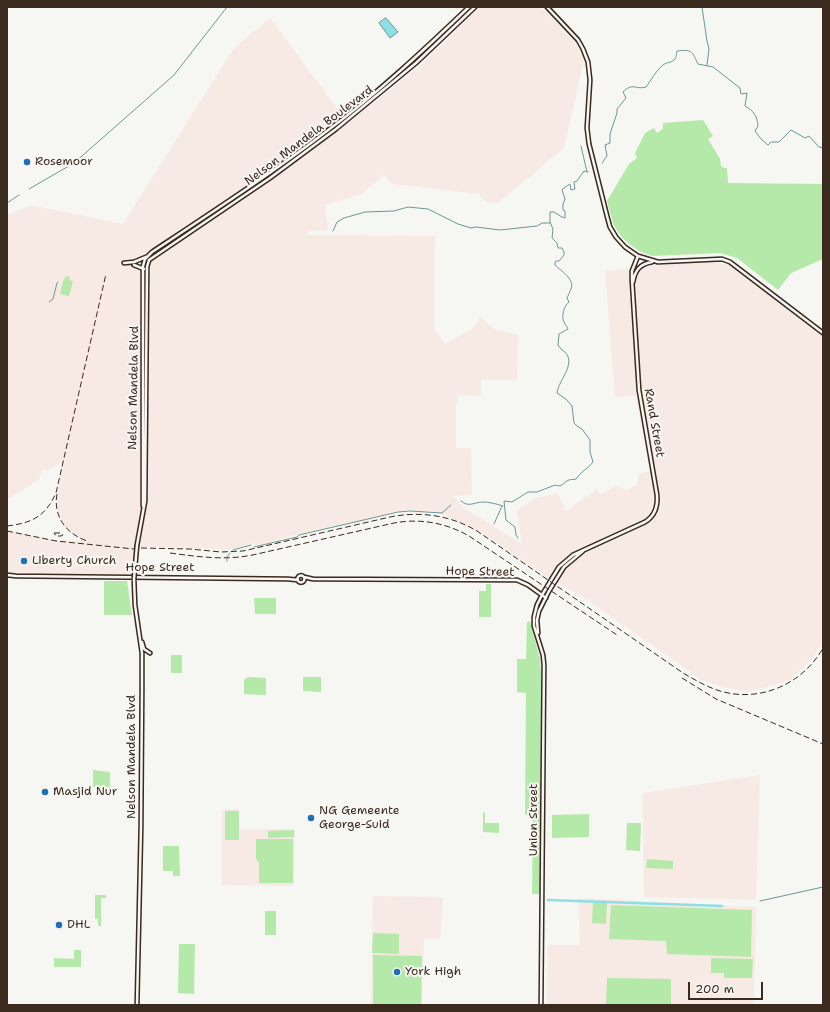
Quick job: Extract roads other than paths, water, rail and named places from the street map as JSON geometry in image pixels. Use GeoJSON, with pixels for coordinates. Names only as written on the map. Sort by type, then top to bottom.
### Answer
{"type":"FeatureCollection","features":[{"type":"Feature","properties":{"kind":"street","name":"Nelson Mandela Boulevard"},"geometry":{"type":"LineString","coordinates":[[145,268],[153,256],[270,178],[333,132],[400,77],[469,7]]}},
{"type":"Feature","properties":{"kind":"street","name":"Nelson Mandela Boulevard"},"geometry":{"type":"LineString","coordinates":[[145,268],[146,259],[149,255],[327,131],[381,88],[475,7]]}},
{"type":"Feature","properties":{"kind":"street"},"geometry":{"type":"LineString","coordinates":[[547,7],[578,40],[585,52],[588,62],[590,74],[588,136],[610,227],[625,247],[638,256],[656,261]]}},
{"type":"Feature","properties":{"kind":"street"},"geometry":{"type":"LineString","coordinates":[[124,263],[138,261],[149,255]]}},
{"type":"Feature","properties":{"kind":"street","name":"Rand Street"},"geometry":{"type":"LineString","coordinates":[[555,573],[568,558],[646,522],[655,512],[658,502],[638,390],[632,271],[638,256]]}},
{"type":"Feature","properties":{"kind":"street"},"geometry":{"type":"LineString","coordinates":[[633,286],[634,273],[639,267],[646,263],[656,261],[722,259],[730,262],[823,333]]}},
{"type":"Feature","properties":{"kind":"street","name":"Nelson Mandela Blvd"},"geometry":{"type":"LineString","coordinates":[[137,1005],[142,653],[134,579],[136,549],[145,496],[145,268]]}},
{"type":"Feature","properties":{"kind":"street","name":"Rand Street"},"geometry":{"type":"LineString","coordinates":[[559,575],[568,564],[584,550]]}},
{"type":"Feature","properties":{"kind":"street","name":"Union Street"},"geometry":{"type":"LineString","coordinates":[[541,1005],[544,665],[538,635],[534,626],[534,617],[537,605],[555,573]]}},
{"type":"Feature","properties":{"kind":"street","name":"Hope Street"},"geometry":{"type":"LineString","coordinates":[[7,575],[298,579]]}},
{"type":"Feature","properties":{"kind":"street"},"geometry":{"type":"LineString","coordinates":[[301,575],[303,579],[301,582],[298,579],[301,575]]}},
{"type":"Feature","properties":{"kind":"street","name":"Union Street"},"geometry":{"type":"LineString","coordinates":[[538,635],[538,617],[546,598],[559,575]]}},
{"type":"Feature","properties":{"kind":"street","name":"Hope Street"},"geometry":{"type":"LineString","coordinates":[[303,579],[517,580],[528,585],[546,598]]}},
{"type":"Feature","properties":{"kind":"street"},"geometry":{"type":"LineString","coordinates":[[140,638],[144,649],[150,653]]}},
{"type":"Feature","properties":{"kind":"water"},"geometry":{"type":"Polygon","coordinates":[[[386,18],[398,32],[390,38],[379,23],[386,18]]]}},
{"type":"Feature","properties":{"kind":"waterway"},"geometry":{"type":"LineString","coordinates":[[29,189],[74,163],[174,75],[227,7]]}},
{"type":"Feature","properties":{"kind":"waterway"},"geometry":{"type":"LineString","coordinates":[[702,7],[709,49],[707,65]]}},
{"type":"Feature","properties":{"kind":"waterway"},"geometry":{"type":"LineString","coordinates":[[602,163],[607,156],[605,145],[610,143],[610,134],[617,109],[626,98],[623,92],[629,87],[646,87],[660,68],[664,64],[674,60],[677,51],[682,50],[691,52],[698,64],[713,67],[740,88],[741,94],[747,93],[745,106],[753,112],[757,119],[758,126],[755,131],[768,145],[771,142],[779,142],[791,130],[805,138],[809,136],[819,147],[823,148]]}},
{"type":"Feature","properties":{"kind":"waterway"},"geometry":{"type":"LineString","coordinates":[[581,146],[587,172]]}},
{"type":"Feature","properties":{"kind":"waterway"},"geometry":{"type":"LineString","coordinates":[[518,538],[515,527],[506,520],[504,501],[512,502],[528,492],[537,492],[555,485],[561,485],[569,480],[576,479],[593,462],[590,452],[590,440],[582,429],[574,423],[572,406],[566,399],[557,393],[569,364],[569,359],[558,345],[559,334],[568,329],[564,323],[563,314],[569,302],[567,298],[572,285],[567,276],[555,265],[555,262],[559,261],[564,255],[564,252],[562,248],[558,248],[557,243],[552,238],[553,229],[550,222],[550,212],[554,212],[565,218],[565,211],[563,210],[565,199],[562,190],[570,184],[571,190],[575,189],[574,182],[577,181],[584,171],[588,172]]}},
{"type":"Feature","properties":{"kind":"waterway"},"geometry":{"type":"LineString","coordinates":[[7,203],[19,195]]}},
{"type":"Feature","properties":{"kind":"waterway"},"geometry":{"type":"LineString","coordinates":[[333,231],[337,222],[344,218],[365,212],[394,211],[408,207],[428,209],[458,224],[471,228],[476,227],[500,230],[550,223]]}},
{"type":"Feature","properties":{"kind":"waterway"},"geometry":{"type":"LineString","coordinates":[[49,302],[53,299],[58,282]]}},
{"type":"Feature","properties":{"kind":"waterway"},"geometry":{"type":"LineString","coordinates":[[461,501],[467,504],[485,502],[503,506]]}},
{"type":"Feature","properties":{"kind":"waterway"},"geometry":{"type":"LineString","coordinates":[[254,547],[398,512],[410,511],[442,513],[451,505]]}},
{"type":"Feature","properties":{"kind":"waterway"},"geometry":{"type":"LineString","coordinates":[[494,524],[502,506]]}},
{"type":"Feature","properties":{"kind":"waterway"},"geometry":{"type":"LineString","coordinates":[[233,550],[251,545]]}},
{"type":"Feature","properties":{"kind":"waterway"},"geometry":{"type":"LineString","coordinates":[[227,557],[230,553]]}},
{"type":"Feature","properties":{"kind":"waterway"},"geometry":{"type":"LineString","coordinates":[[760,901],[823,887]]}},
{"type":"Feature","properties":{"kind":"waterway"},"geometry":{"type":"LineString","coordinates":[[548,900],[722,906]]}},
{"type":"Feature","properties":{"kind":"railway"},"geometry":{"type":"LineString","coordinates":[[7,526],[31,521],[37,517],[47,508],[56,493],[106,274]]}},
{"type":"Feature","properties":{"kind":"railway"},"geometry":{"type":"LineString","coordinates":[[57,494],[56,502],[59,517],[67,529],[73,534],[87,541]]}},
{"type":"Feature","properties":{"kind":"railway"},"geometry":{"type":"LineString","coordinates":[[141,548],[190,549],[221,552],[243,551],[390,517],[412,514],[435,516],[456,521],[477,531],[683,673],[720,691],[735,694],[750,694],[779,688],[804,672],[823,648]]}},
{"type":"Feature","properties":{"kind":"railway"},"geometry":{"type":"LineString","coordinates":[[170,553],[214,558],[246,556],[394,523],[424,521],[442,525],[469,536],[617,635]]}},
{"type":"Feature","properties":{"kind":"railway"},"geometry":{"type":"LineString","coordinates":[[7,531],[56,541],[134,549]]}},
{"type":"Feature","properties":{"kind":"railway"},"geometry":{"type":"LineString","coordinates":[[54,533],[61,533],[63,535],[56,536],[54,533]]}},
{"type":"Feature","properties":{"kind":"railway"},"geometry":{"type":"LineString","coordinates":[[682,678],[716,699],[823,744]]}},
{"type":"Feature","properties":{"kind":"place","name":"Rosemoor"},"geometry":{"type":"Point","coordinates":[27,162]}},
{"type":"Feature","properties":{"kind":"place","name":"Liberty Church"},"geometry":{"type":"Point","coordinates":[24,561]}},
{"type":"Feature","properties":{"kind":"place","name":"Masjid Nur"},"geometry":{"type":"Point","coordinates":[45,792]}},
{"type":"Feature","properties":{"kind":"place","name":"NG Gemeente George-Suid"},"geometry":{"type":"Point","coordinates":[311,818]}},
{"type":"Feature","properties":{"kind":"place","name":"DHL"},"geometry":{"type":"Point","coordinates":[59,925]}},
{"type":"Feature","properties":{"kind":"place","name":"York High"},"geometry":{"type":"Point","coordinates":[397,972]}}]}
